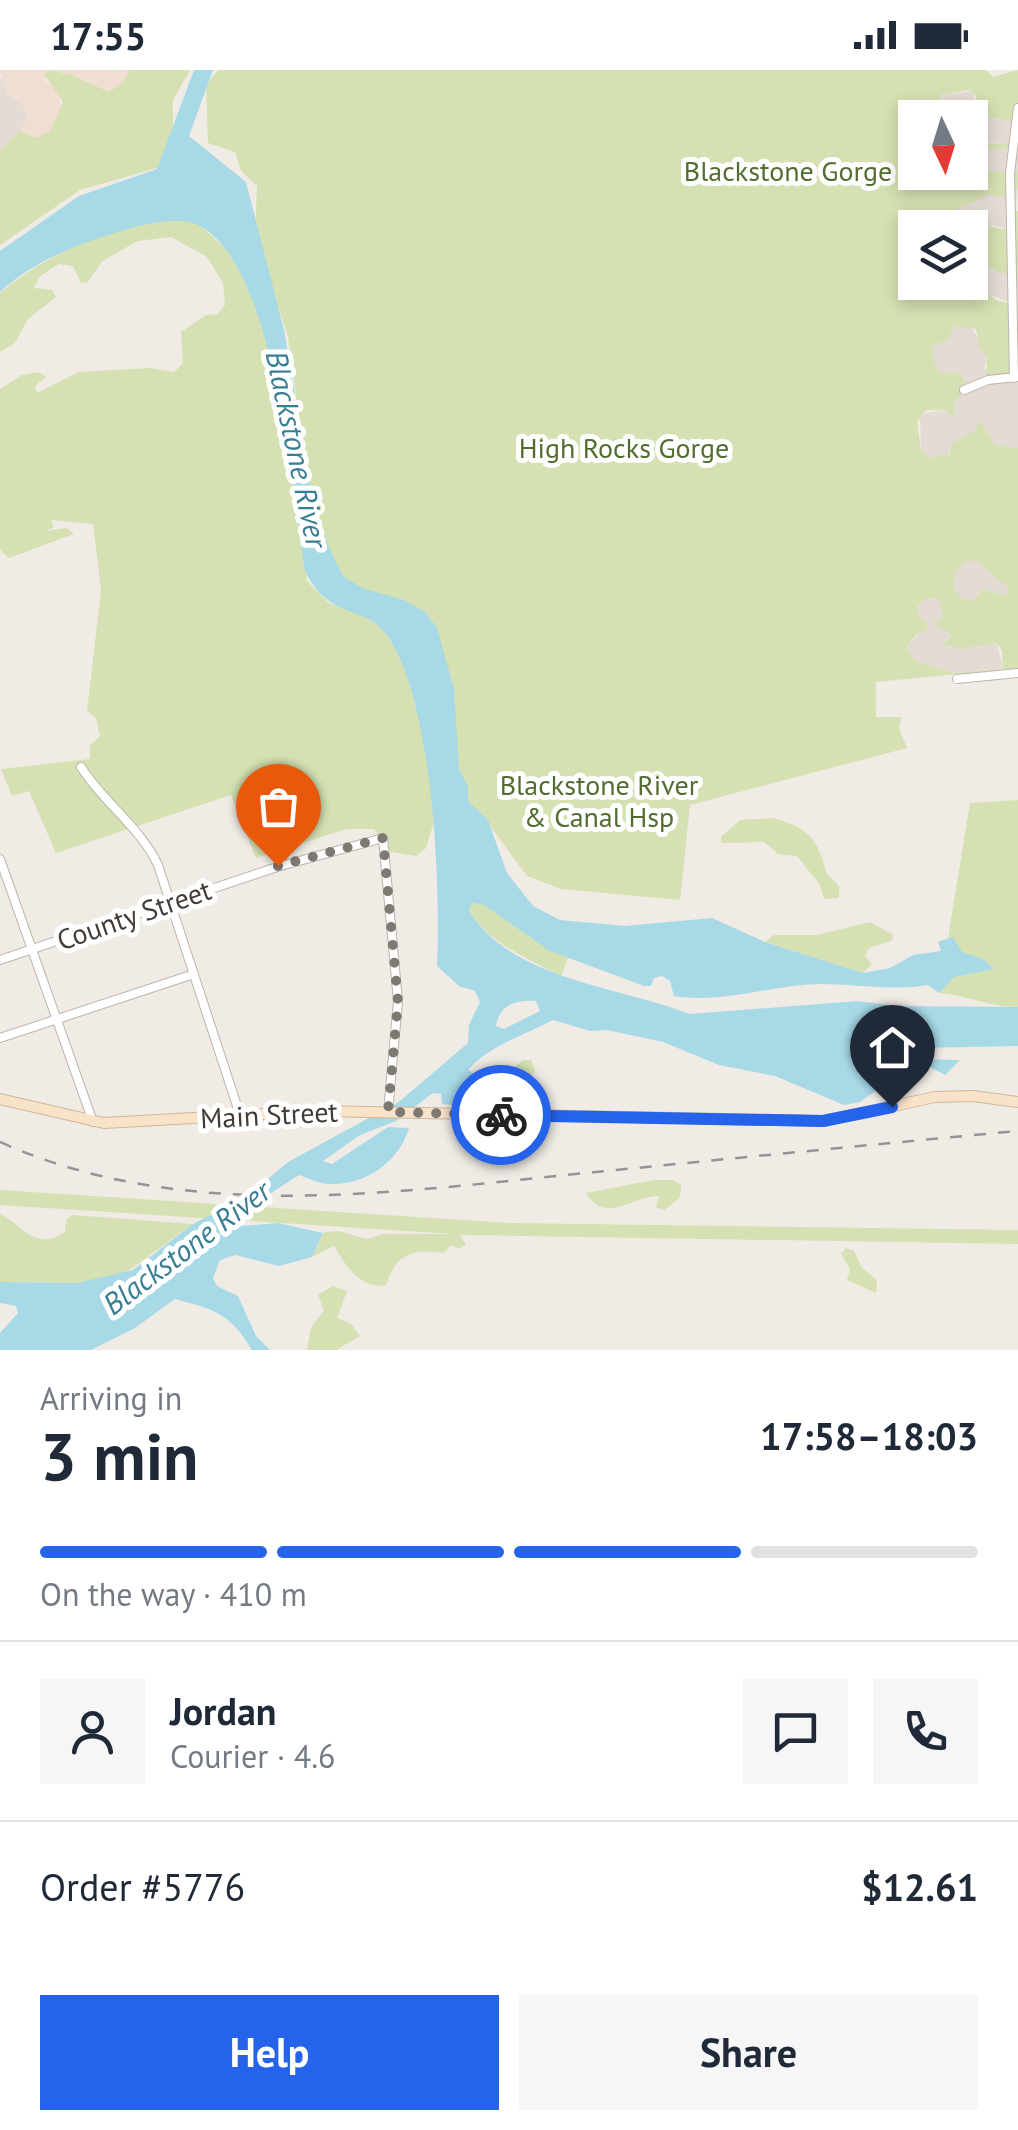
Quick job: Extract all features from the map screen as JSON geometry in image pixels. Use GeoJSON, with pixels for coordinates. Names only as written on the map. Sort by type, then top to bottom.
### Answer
{"type":"FeatureCollection","features":[{"type":"Feature","properties":{"kind":"main road","name":"Main Street"},"geometry":{"type":"LineString","coordinates":[[0,1098],[92,1122],[388,1109],[417,1113],[823,1121],[935,1097],[973,1096],[1018,1102]]}},
{"type":"Feature","properties":{"kind":"street"},"geometry":{"type":"LineString","coordinates":[[964,390],[988,380],[1016,378],[1010,173],[1018,108]]}},
{"type":"Feature","properties":{"kind":"street"},"geometry":{"type":"LineString","coordinates":[[957,679],[1018,673]]}},
{"type":"Feature","properties":{"kind":"street"},"geometry":{"type":"LineString","coordinates":[[81,767],[107,804],[145,841],[170,902],[240,1116]]}},
{"type":"Feature","properties":{"kind":"street","name":"County Street"},"geometry":{"type":"LineString","coordinates":[[0,960],[170,902],[383,838],[398,1002],[388,1109]]}},
{"type":"Feature","properties":{"kind":"street"},"geometry":{"type":"LineString","coordinates":[[0,859],[4,887],[92,1122]]}},
{"type":"Feature","properties":{"kind":"street"},"geometry":{"type":"LineString","coordinates":[[0,1038],[194,974]]}},
{"type":"Feature","properties":{"kind":"shaded area"},"geometry":{"type":"Polygon","coordinates":[[[0,70],[49,70],[45,81],[58,90],[62,112],[50,131],[35,139],[20,131],[28,118],[22,104],[7,94],[0,70]]]}},
{"type":"Feature","properties":{"kind":"shaded area"},"geometry":{"type":"Polygon","coordinates":[[[49,70],[130,70],[124,82],[109,92],[72,75],[49,70]]]}},
{"type":"Feature","properties":{"kind":"shaded area"},"geometry":{"type":"Polygon","coordinates":[[[0,78],[8,83],[7,94],[22,104],[28,118],[14,141],[0,150],[0,78]]]}},
{"type":"Feature","properties":{"kind":"shaded area"},"geometry":{"type":"Polygon","coordinates":[[[973,91],[974,100],[940,100],[940,95],[973,91]]]}},
{"type":"Feature","properties":{"kind":"shaded area"},"geometry":{"type":"Polygon","coordinates":[[[988,117],[1016,122],[1012,145],[988,142],[988,117]]]}},
{"type":"Feature","properties":{"kind":"shaded area"},"geometry":{"type":"Polygon","coordinates":[[[1018,148],[1018,171],[988,171],[988,150],[1018,148]]]}},
{"type":"Feature","properties":{"kind":"shaded area"},"geometry":{"type":"Polygon","coordinates":[[[1018,189],[1012,230],[992,225],[988,228],[988,210],[954,210],[988,193],[1018,189]]]}},
{"type":"Feature","properties":{"kind":"shaded area"},"geometry":{"type":"Polygon","coordinates":[[[988,264],[998,273],[1012,273],[1018,279],[1018,305],[988,294],[988,264]]]}},
{"type":"Feature","properties":{"kind":"shaded area"},"geometry":{"type":"Polygon","coordinates":[[[971,325],[987,357],[984,369],[1018,378],[1018,448],[995,445],[984,428],[960,441],[945,458],[928,458],[921,450],[920,414],[945,410],[955,418],[954,402],[967,388],[939,373],[932,355],[933,345],[954,326],[971,325]]]}},
{"type":"Feature","properties":{"kind":"shaded area"},"geometry":{"type":"Polygon","coordinates":[[[966,561],[978,561],[1010,590],[1004,595],[984,589],[973,602],[963,599],[953,588],[956,570],[966,561]]]}},
{"type":"Feature","properties":{"kind":"shaded area"},"geometry":{"type":"Polygon","coordinates":[[[926,598],[939,599],[943,604],[943,618],[934,623],[953,635],[943,642],[963,649],[997,643],[1003,669],[955,673],[916,662],[907,646],[921,631],[917,607],[926,598]]]}},
{"type":"Feature","properties":{"kind":"green space"},"geometry":{"type":"Polygon","coordinates":[[[49,70],[72,75],[109,92],[124,82],[129,70],[190,70],[173,100],[173,146],[157,168],[80,190],[0,245],[0,150],[20,131],[35,138],[50,131],[63,102],[44,74],[49,70]]]}},
{"type":"Feature","properties":{"kind":"green space"},"geometry":{"type":"Polygon","coordinates":[[[218,70],[986,70],[993,77],[1018,70],[1018,148],[988,150],[988,143],[1012,144],[1015,122],[988,117],[988,100],[976,100],[969,90],[940,95],[940,100],[898,100],[898,190],[988,190],[988,171],[1018,171],[1018,189],[1012,190],[1010,198],[988,194],[955,210],[898,210],[898,300],[978,301],[988,300],[988,294],[998,301],[1018,305],[1018,378],[986,381],[987,357],[979,347],[976,329],[954,326],[947,341],[933,345],[932,355],[939,373],[960,373],[968,389],[954,402],[955,418],[945,410],[926,410],[917,422],[921,450],[928,458],[950,455],[952,443],[975,431],[979,420],[995,445],[1018,448],[1018,668],[876,682],[876,717],[901,717],[899,729],[907,748],[690,805],[680,900],[561,889],[527,876],[481,814],[456,797],[380,601],[319,568],[288,337],[255,236],[257,186],[241,171],[235,152],[208,143],[206,85],[218,70]],[[966,561],[956,570],[953,588],[963,599],[973,601],[983,589],[1004,595],[1010,590],[978,561],[966,561]],[[926,598],[917,607],[920,619],[928,623],[927,630],[917,634],[907,646],[916,662],[955,673],[1003,669],[1002,651],[997,643],[963,649],[942,644],[953,635],[932,623],[943,618],[939,599],[926,598]]]}},
{"type":"Feature","properties":{"kind":"green space"},"geometry":{"type":"Polygon","coordinates":[[[1012,211],[1018,211],[1018,279],[1012,273],[998,273],[988,265],[988,226],[1012,230],[1012,211]]]}},
{"type":"Feature","properties":{"kind":"green space"},"geometry":{"type":"Polygon","coordinates":[[[190,216],[233,255],[258,304],[278,374],[307,581],[329,603],[392,625],[451,803],[433,825],[426,848],[416,856],[390,852],[374,829],[346,829],[256,858],[231,795],[56,853],[29,791],[12,796],[1,769],[90,759],[90,745],[100,736],[96,718],[87,711],[101,590],[93,524],[51,520],[54,527],[45,531],[67,528],[74,534],[9,558],[0,550],[0,389],[22,375],[38,372],[46,377],[35,386],[37,393],[79,372],[149,368],[174,372],[183,363],[181,332],[206,315],[218,314],[225,305],[223,283],[207,257],[171,237],[138,241],[102,261],[88,282],[81,283],[73,266],[59,264],[40,276],[34,288],[52,290],[56,297],[28,319],[15,343],[0,352],[0,293],[43,263],[89,241],[138,225],[190,216]]]}},
{"type":"Feature","properties":{"kind":"green space"},"geometry":{"type":"Polygon","coordinates":[[[1018,800],[1018,1007],[939,993],[970,803],[1018,800]]]}},
{"type":"Feature","properties":{"kind":"green space"},"geometry":{"type":"Polygon","coordinates":[[[773,818],[796,826],[811,837],[827,874],[839,886],[839,898],[824,899],[820,885],[797,856],[778,854],[764,842],[721,843],[721,837],[740,820],[773,818]]]}},
{"type":"Feature","properties":{"kind":"green space"},"geometry":{"type":"Polygon","coordinates":[[[472,903],[484,905],[568,958],[561,976],[487,932],[469,911],[472,903]]]}},
{"type":"Feature","properties":{"kind":"green space"},"geometry":{"type":"Polygon","coordinates":[[[870,922],[892,934],[893,940],[869,948],[865,956],[872,964],[863,973],[765,942],[774,935],[817,935],[870,922]]]}},
{"type":"Feature","properties":{"kind":"green space"},"geometry":{"type":"Polygon","coordinates":[[[523,1060],[531,1060],[535,1071],[522,1085],[518,1100],[501,1106],[480,1098],[493,1068],[511,1070],[523,1060]]]}},
{"type":"Feature","properties":{"kind":"green space"},"geometry":{"type":"Polygon","coordinates":[[[673,1180],[681,1185],[680,1198],[664,1210],[656,1207],[659,1196],[611,1208],[594,1203],[586,1193],[673,1180]]]}},
{"type":"Feature","properties":{"kind":"green space"},"geometry":{"type":"Polygon","coordinates":[[[0,1190],[511,1223],[1018,1230],[1018,1244],[460,1235],[466,1245],[459,1249],[451,1245],[444,1253],[407,1256],[395,1266],[386,1285],[377,1286],[361,1280],[334,1246],[312,1257],[324,1232],[338,1231],[367,1239],[383,1234],[453,1234],[0,1205],[0,1190]]]}},
{"type":"Feature","properties":{"kind":"green space"},"geometry":{"type":"Polygon","coordinates":[[[0,1214],[30,1235],[46,1239],[65,1232],[66,1220],[72,1215],[193,1224],[124,1274],[77,1283],[0,1282],[0,1214]]]}},
{"type":"Feature","properties":{"kind":"green space"},"geometry":{"type":"Polygon","coordinates":[[[846,1248],[854,1251],[862,1268],[877,1280],[876,1293],[847,1280],[850,1269],[841,1254],[846,1248]]]}},
{"type":"Feature","properties":{"kind":"green space"},"geometry":{"type":"Polygon","coordinates":[[[333,1286],[347,1291],[337,1318],[351,1324],[360,1336],[336,1350],[307,1350],[311,1328],[324,1310],[318,1295],[333,1286]]]}},
{"type":"Feature","properties":{"kind":"water","name":"Blackstone River"},"geometry":{"type":"Polygon","coordinates":[[[194,70],[213,70],[189,136],[246,182],[284,330],[314,509],[343,576],[362,588],[404,600],[425,612],[437,628],[454,689],[459,769],[468,787],[468,801],[488,820],[507,873],[533,906],[560,920],[625,926],[712,918],[765,942],[863,973],[890,968],[913,955],[941,951],[938,942],[953,937],[962,952],[983,959],[994,969],[954,977],[939,993],[928,985],[820,984],[692,998],[674,996],[670,981],[662,976],[654,978],[651,986],[644,986],[550,951],[484,905],[472,903],[469,911],[488,934],[512,953],[540,967],[689,1014],[858,1001],[897,1006],[1018,1007],[1018,1046],[870,1049],[865,1053],[871,1058],[960,1060],[945,1075],[928,1066],[906,1069],[860,1102],[844,1105],[775,1076],[719,1065],[663,1042],[607,1030],[590,1031],[553,1020],[476,1062],[468,1070],[476,1075],[474,1085],[451,1105],[442,1104],[441,1094],[433,1093],[396,1121],[360,1135],[323,1161],[332,1164],[388,1127],[409,1128],[398,1151],[368,1176],[330,1184],[299,1175],[231,1219],[228,1227],[278,1223],[323,1233],[312,1257],[279,1266],[235,1255],[220,1260],[213,1278],[217,1286],[238,1296],[256,1336],[270,1350],[252,1350],[220,1314],[175,1299],[135,1328],[91,1350],[0,1350],[0,1333],[18,1313],[16,1306],[0,1303],[0,1282],[77,1283],[133,1270],[193,1224],[248,1196],[288,1162],[400,1101],[468,1043],[469,1025],[480,1002],[475,991],[459,986],[437,966],[431,794],[415,703],[403,665],[378,625],[325,598],[305,571],[285,436],[262,329],[245,282],[223,246],[196,224],[148,224],[72,248],[27,271],[0,292],[0,251],[79,196],[157,169],[194,70]],[[536,1001],[515,1002],[501,1013],[496,1026],[504,1029],[540,1011],[536,1001]]]}},
{"type":"Feature","properties":{"kind":"railway"},"geometry":{"type":"LineString","coordinates":[[0,1142],[72,1168],[145,1185],[295,1196],[446,1187],[1018,1131]]}},
{"type":"Feature","properties":{"kind":"way so far"},"geometry":{"type":"LineString","coordinates":[[278,866],[383,838],[398,1002],[388,1112],[501,1115]]}},
{"type":"Feature","properties":{"kind":"route"},"geometry":{"type":"LineString","coordinates":[[501,1115],[823,1121],[892,1107]]}},
{"type":"Feature","properties":{"kind":"park label","name":"Blackstone Gorge"},"geometry":{"type":"Point","coordinates":[788,171]}},
{"type":"Feature","properties":{"kind":"park label","name":"High Rocks Gorge"},"geometry":{"type":"Point","coordinates":[624,448]}},
{"type":"Feature","properties":{"kind":"park label","name":"Blackstone River & Canal Hsp"},"geometry":{"type":"Point","coordinates":[599,801]}}]}
